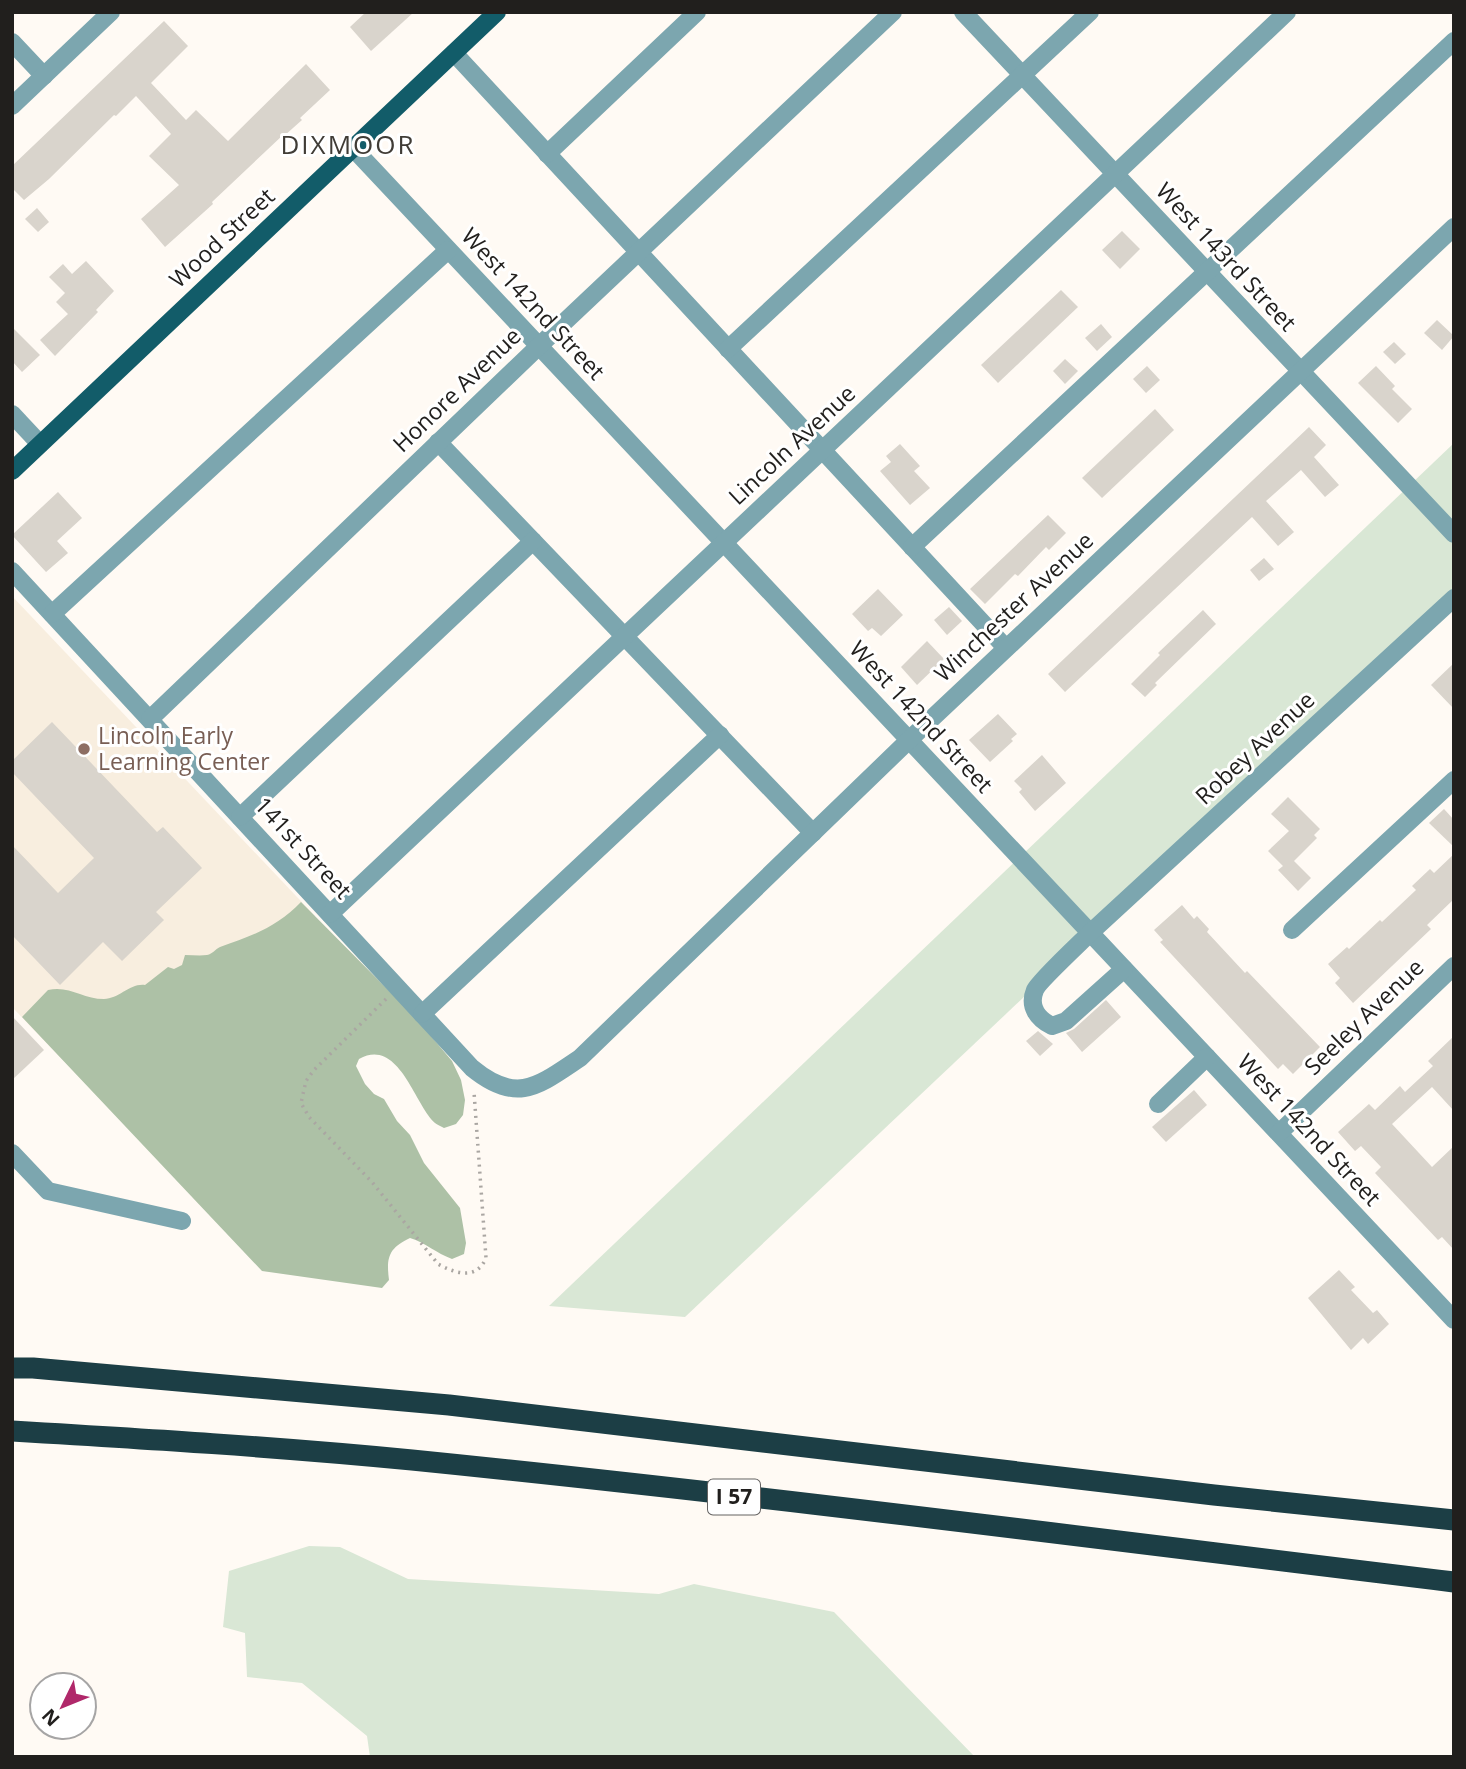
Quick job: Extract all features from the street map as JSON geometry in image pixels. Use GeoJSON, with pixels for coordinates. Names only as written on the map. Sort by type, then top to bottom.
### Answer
{"type":"FeatureCollection","features":[{"type":"Feature","properties":{"kind":"highway"},"geometry":{"type":"LineString","coordinates":[[12,1368],[449,1405],[1454,1520]]}},
{"type":"Feature","properties":{"kind":"highway","name":"I 57"},"geometry":{"type":"LineString","coordinates":[[12,1431],[197,1442],[411,1460],[1454,1582]]}},
{"type":"Feature","properties":{"kind":"main road","name":"Wood Street"},"geometry":{"type":"LineString","coordinates":[[12,471],[497,12]]}},
{"type":"Feature","properties":{"kind":"street"},"geometry":{"type":"LineString","coordinates":[[12,106],[111,12]]}},
{"type":"Feature","properties":{"kind":"street"},"geometry":{"type":"LineString","coordinates":[[547,154],[697,12]]}},
{"type":"Feature","properties":{"kind":"street","name":"Honore Avenue"},"geometry":{"type":"LineString","coordinates":[[150,719],[892,12]]}},
{"type":"Feature","properties":{"kind":"street","name":"West 143rd Street"},"geometry":{"type":"LineString","coordinates":[[963,12],[1454,534]]}},
{"type":"Feature","properties":{"kind":"street"},"geometry":{"type":"LineString","coordinates":[[728,349],[1090,12]]}},
{"type":"Feature","properties":{"kind":"street","name":"Lincoln Avenue"},"geometry":{"type":"LineString","coordinates":[[330,914],[1287,12]]}},
{"type":"Feature","properties":{"kind":"street"},"geometry":{"type":"LineString","coordinates":[[912,547],[1454,41]]}},
{"type":"Feature","properties":{"kind":"street"},"geometry":{"type":"LineString","coordinates":[[12,42],[44,76]]}},
{"type":"Feature","properties":{"kind":"street"},"geometry":{"type":"LineString","coordinates":[[454,53],[1006,649]]}},
{"type":"Feature","properties":{"kind":"street","name":"West 142nd Street"},"geometry":{"type":"LineString","coordinates":[[353,148],[1454,1320]]}},
{"type":"Feature","properties":{"kind":"street","name":"Winchester Avenue"},"geometry":{"type":"LineString","coordinates":[[507,1088],[520,1090],[535,1086],[580,1058],[909,740],[1454,227]]}},
{"type":"Feature","properties":{"kind":"street"},"geometry":{"type":"LineString","coordinates":[[52,614],[448,250]]}},
{"type":"Feature","properties":{"kind":"street"},"geometry":{"type":"LineString","coordinates":[[12,414],[40,444]]}},
{"type":"Feature","properties":{"kind":"street"},"geometry":{"type":"LineString","coordinates":[[438,442],[813,833]]}},
{"type":"Feature","properties":{"kind":"street"},"geometry":{"type":"LineString","coordinates":[[240,817],[533,541]]}},
{"type":"Feature","properties":{"kind":"street","name":"141st Street"},"geometry":{"type":"LineString","coordinates":[[12,571],[472,1068],[492,1082],[507,1088]]}},
{"type":"Feature","properties":{"kind":"street","name":"Robey Avenue"},"geometry":{"type":"LineString","coordinates":[[1124,969],[1066,1021],[1052,1026],[1040,1020],[1033,1007],[1035,989],[1090,933],[1454,598]]}},
{"type":"Feature","properties":{"kind":"street"},"geometry":{"type":"LineString","coordinates":[[422,1014],[720,735]]}},
{"type":"Feature","properties":{"kind":"street"},"geometry":{"type":"LineString","coordinates":[[1292,930],[1454,780]]}},
{"type":"Feature","properties":{"kind":"street","name":"Seeley Avenue"},"geometry":{"type":"LineString","coordinates":[[1279,1133],[1454,966]]}},
{"type":"Feature","properties":{"kind":"street"},"geometry":{"type":"LineString","coordinates":[[1158,1104],[1207,1057]]}},
{"type":"Feature","properties":{"kind":"street"},"geometry":{"type":"LineString","coordinates":[[12,1153],[48,1191],[182,1221]]}},
{"type":"Feature","properties":{"kind":"path"},"geometry":{"type":"LineString","coordinates":[[398,988],[314,1070],[306,1081],[301,1103],[309,1117],[372,1182],[438,1264],[452,1272],[467,1273],[482,1267],[486,1258],[472,1068]]}},
{"type":"Feature","properties":{"kind":"shaded area","name":"Lincoln Early Learning Center"},"geometry":{"type":"Polygon","coordinates":[[[12,596],[315,916],[110,1109],[12,1007],[12,596]]]}},
{"type":"Feature","properties":{"kind":"green space"},"geometry":{"type":"Polygon","coordinates":[[[1454,443],[1454,591],[685,1317],[549,1306],[1454,443]]]}},
{"type":"Feature","properties":{"kind":"green space"},"geometry":{"type":"Polygon","coordinates":[[[301,902],[414,1016],[452,1061],[461,1080],[465,1100],[463,1115],[456,1124],[444,1128],[427,1114],[404,1076],[385,1057],[373,1055],[359,1059],[356,1066],[365,1084],[374,1094],[384,1099],[397,1121],[410,1135],[424,1163],[460,1208],[466,1243],[464,1254],[452,1259],[410,1238],[390,1254],[389,1280],[382,1288],[262,1271],[22,1017],[48,990],[63,989],[104,999],[115,997],[134,986],[145,985],[168,967],[174,969],[182,965],[185,955],[209,954],[253,935],[283,918],[301,902]]]}},
{"type":"Feature","properties":{"kind":"green space"},"geometry":{"type":"Polygon","coordinates":[[[309,1546],[340,1547],[408,1579],[659,1594],[694,1584],[834,1612],[975,1757],[370,1757],[367,1736],[302,1683],[247,1677],[245,1633],[223,1627],[229,1571],[309,1546]]]}},
{"type":"Feature","properties":{"kind":"building"},"geometry":{"type":"Polygon","coordinates":[[[366,12],[414,12],[371,51],[350,27],[366,12]]]}},
{"type":"Feature","properties":{"kind":"building"},"geometry":{"type":"Polygon","coordinates":[[[164,21],[188,46],[151,83],[186,120],[196,110],[228,141],[306,64],[330,90],[300,118],[302,120],[165,247],[141,219],[179,185],[149,156],[171,134],[136,96],[24,200],[12,188],[12,166],[164,21]]]}},
{"type":"Feature","properties":{"kind":"building"},"geometry":{"type":"Polygon","coordinates":[[[37,208],[49,222],[38,232],[25,219],[37,208]]]}},
{"type":"Feature","properties":{"kind":"building"},"geometry":{"type":"Polygon","coordinates":[[[1122,231],[1140,249],[1120,269],[1102,250],[1122,231]]]}},
{"type":"Feature","properties":{"kind":"building"},"geometry":{"type":"Polygon","coordinates":[[[86,261],[114,291],[96,310],[98,312],[55,356],[40,340],[68,314],[56,302],[65,293],[49,277],[63,264],[72,274],[86,261]]]}},
{"type":"Feature","properties":{"kind":"building"},"geometry":{"type":"Polygon","coordinates":[[[1061,290],[1078,307],[998,383],[981,365],[1061,290]]]}},
{"type":"Feature","properties":{"kind":"building"},"geometry":{"type":"Polygon","coordinates":[[[1437,320],[1454,336],[1442,350],[1424,333],[1437,320]]]}},
{"type":"Feature","properties":{"kind":"building"},"geometry":{"type":"Polygon","coordinates":[[[1101,324],[1112,337],[1097,351],[1085,338],[1101,324]]]}},
{"type":"Feature","properties":{"kind":"building"},"geometry":{"type":"Polygon","coordinates":[[[12,327],[40,355],[22,372],[12,361],[12,327]]]}},
{"type":"Feature","properties":{"kind":"building"},"geometry":{"type":"Polygon","coordinates":[[[1394,342],[1406,354],[1395,364],[1383,352],[1394,342]]]}},
{"type":"Feature","properties":{"kind":"building"},"geometry":{"type":"Polygon","coordinates":[[[1065,359],[1078,371],[1065,384],[1053,371],[1065,359]]]}},
{"type":"Feature","properties":{"kind":"building"},"geometry":{"type":"Polygon","coordinates":[[[1147,366],[1160,380],[1146,393],[1133,379],[1147,366]]]}},
{"type":"Feature","properties":{"kind":"building"},"geometry":{"type":"Polygon","coordinates":[[[1376,366],[1395,386],[1392,389],[1412,409],[1398,423],[1358,383],[1376,366]]]}},
{"type":"Feature","properties":{"kind":"building"},"geometry":{"type":"Polygon","coordinates":[[[1155,409],[1174,430],[1102,498],[1082,478],[1155,409]]]}},
{"type":"Feature","properties":{"kind":"building"},"geometry":{"type":"Polygon","coordinates":[[[1309,427],[1326,445],[1314,457],[1339,485],[1325,497],[1301,470],[1266,501],[1294,532],[1278,546],[1252,517],[1065,692],[1048,674],[1309,427]]]}},
{"type":"Feature","properties":{"kind":"building"},"geometry":{"type":"Polygon","coordinates":[[[900,444],[920,466],[914,471],[930,488],[910,505],[880,471],[891,462],[886,456],[900,444]]]}},
{"type":"Feature","properties":{"kind":"building"},"geometry":{"type":"Polygon","coordinates":[[[58,492],[82,518],[57,541],[68,553],[46,572],[12,535],[58,492]]]}},
{"type":"Feature","properties":{"kind":"building"},"geometry":{"type":"Polygon","coordinates":[[[1048,515],[1066,533],[1049,550],[1046,547],[1018,576],[1015,574],[985,604],[970,589],[1048,515]]]}},
{"type":"Feature","properties":{"kind":"building"},"geometry":{"type":"Polygon","coordinates":[[[1264,558],[1274,569],[1259,581],[1250,570],[1264,558]]]}},
{"type":"Feature","properties":{"kind":"building"},"geometry":{"type":"Polygon","coordinates":[[[878,589],[903,615],[881,636],[872,628],[868,631],[852,614],[878,589]]]}},
{"type":"Feature","properties":{"kind":"building"},"geometry":{"type":"Polygon","coordinates":[[[949,607],[962,621],[947,635],[934,620],[949,607]]]}},
{"type":"Feature","properties":{"kind":"building"},"geometry":{"type":"Polygon","coordinates":[[[1203,610],[1216,624],[1155,683],[1157,685],[1145,697],[1131,684],[1160,655],[1158,653],[1203,610]]]}},
{"type":"Feature","properties":{"kind":"building"},"geometry":{"type":"Polygon","coordinates":[[[927,641],[944,659],[917,685],[901,667],[927,641]]]}},
{"type":"Feature","properties":{"kind":"building"},"geometry":{"type":"Polygon","coordinates":[[[1454,663],[1454,709],[1431,685],[1454,663]]]}},
{"type":"Feature","properties":{"kind":"building"},"geometry":{"type":"Polygon","coordinates":[[[998,714],[1017,734],[990,762],[969,740],[998,714]]]}},
{"type":"Feature","properties":{"kind":"building"},"geometry":{"type":"Polygon","coordinates":[[[52,722],[157,832],[163,827],[202,868],[156,912],[164,920],[122,961],[103,942],[60,985],[12,935],[12,845],[58,893],[94,858],[12,772],[12,761],[52,722]]]}},
{"type":"Feature","properties":{"kind":"building"},"geometry":{"type":"Polygon","coordinates":[[[1042,755],[1066,783],[1035,811],[1019,792],[1022,789],[1014,781],[1042,755]]]}},
{"type":"Feature","properties":{"kind":"building"},"geometry":{"type":"Polygon","coordinates":[[[1288,797],[1320,829],[1314,835],[1317,838],[1294,861],[1311,878],[1298,891],[1278,870],[1283,866],[1268,851],[1289,831],[1271,814],[1288,797]]]}},
{"type":"Feature","properties":{"kind":"building"},"geometry":{"type":"Polygon","coordinates":[[[1444,809],[1454,820],[1454,847],[1429,823],[1444,809]]]}},
{"type":"Feature","properties":{"kind":"building"},"geometry":{"type":"Polygon","coordinates":[[[1454,854],[1454,899],[1427,925],[1431,929],[1353,1003],[1335,983],[1340,978],[1328,964],[1347,947],[1349,949],[1380,920],[1382,922],[1416,890],[1412,886],[1430,869],[1434,873],[1454,854]]]}},
{"type":"Feature","properties":{"kind":"building"},"geometry":{"type":"Polygon","coordinates":[[[1182,905],[1194,919],[1197,916],[1209,929],[1207,932],[1245,973],[1247,971],[1320,1047],[1293,1074],[1283,1064],[1278,1069],[1160,942],[1163,940],[1154,930],[1182,905]]]}},
{"type":"Feature","properties":{"kind":"building"},"geometry":{"type":"Polygon","coordinates":[[[1106,1000],[1121,1017],[1082,1052],[1066,1033],[1106,1000]]]}},
{"type":"Feature","properties":{"kind":"building"},"geometry":{"type":"Polygon","coordinates":[[[12,1016],[44,1050],[12,1080],[12,1016]]]}},
{"type":"Feature","properties":{"kind":"building"},"geometry":{"type":"Polygon","coordinates":[[[1038,1031],[1053,1044],[1040,1056],[1026,1041],[1038,1031]]]}},
{"type":"Feature","properties":{"kind":"building"},"geometry":{"type":"Polygon","coordinates":[[[1454,1036],[1454,1111],[1432,1087],[1392,1124],[1432,1167],[1454,1146],[1454,1250],[1442,1237],[1438,1240],[1375,1173],[1381,1167],[1361,1146],[1355,1151],[1338,1132],[1369,1104],[1375,1110],[1400,1086],[1405,1092],[1433,1066],[1428,1061],[1454,1036]]]}},
{"type":"Feature","properties":{"kind":"building"},"geometry":{"type":"Polygon","coordinates":[[[1194,1090],[1207,1105],[1166,1142],[1152,1127],[1194,1090]]]}},
{"type":"Feature","properties":{"kind":"building"},"geometry":{"type":"Polygon","coordinates":[[[1339,1270],[1355,1287],[1351,1290],[1373,1313],[1377,1310],[1389,1324],[1368,1344],[1363,1338],[1351,1350],[1308,1298],[1339,1270]]]}},
{"type":"Feature","properties":{"kind":"place","name":"Lincoln Early Learning Center"},"geometry":{"type":"Point","coordinates":[84,749]}},
{"type":"Feature","properties":{"kind":"district","name":"DIXMOOR"},"geometry":{"type":"Point","coordinates":[348,145]}}]}
